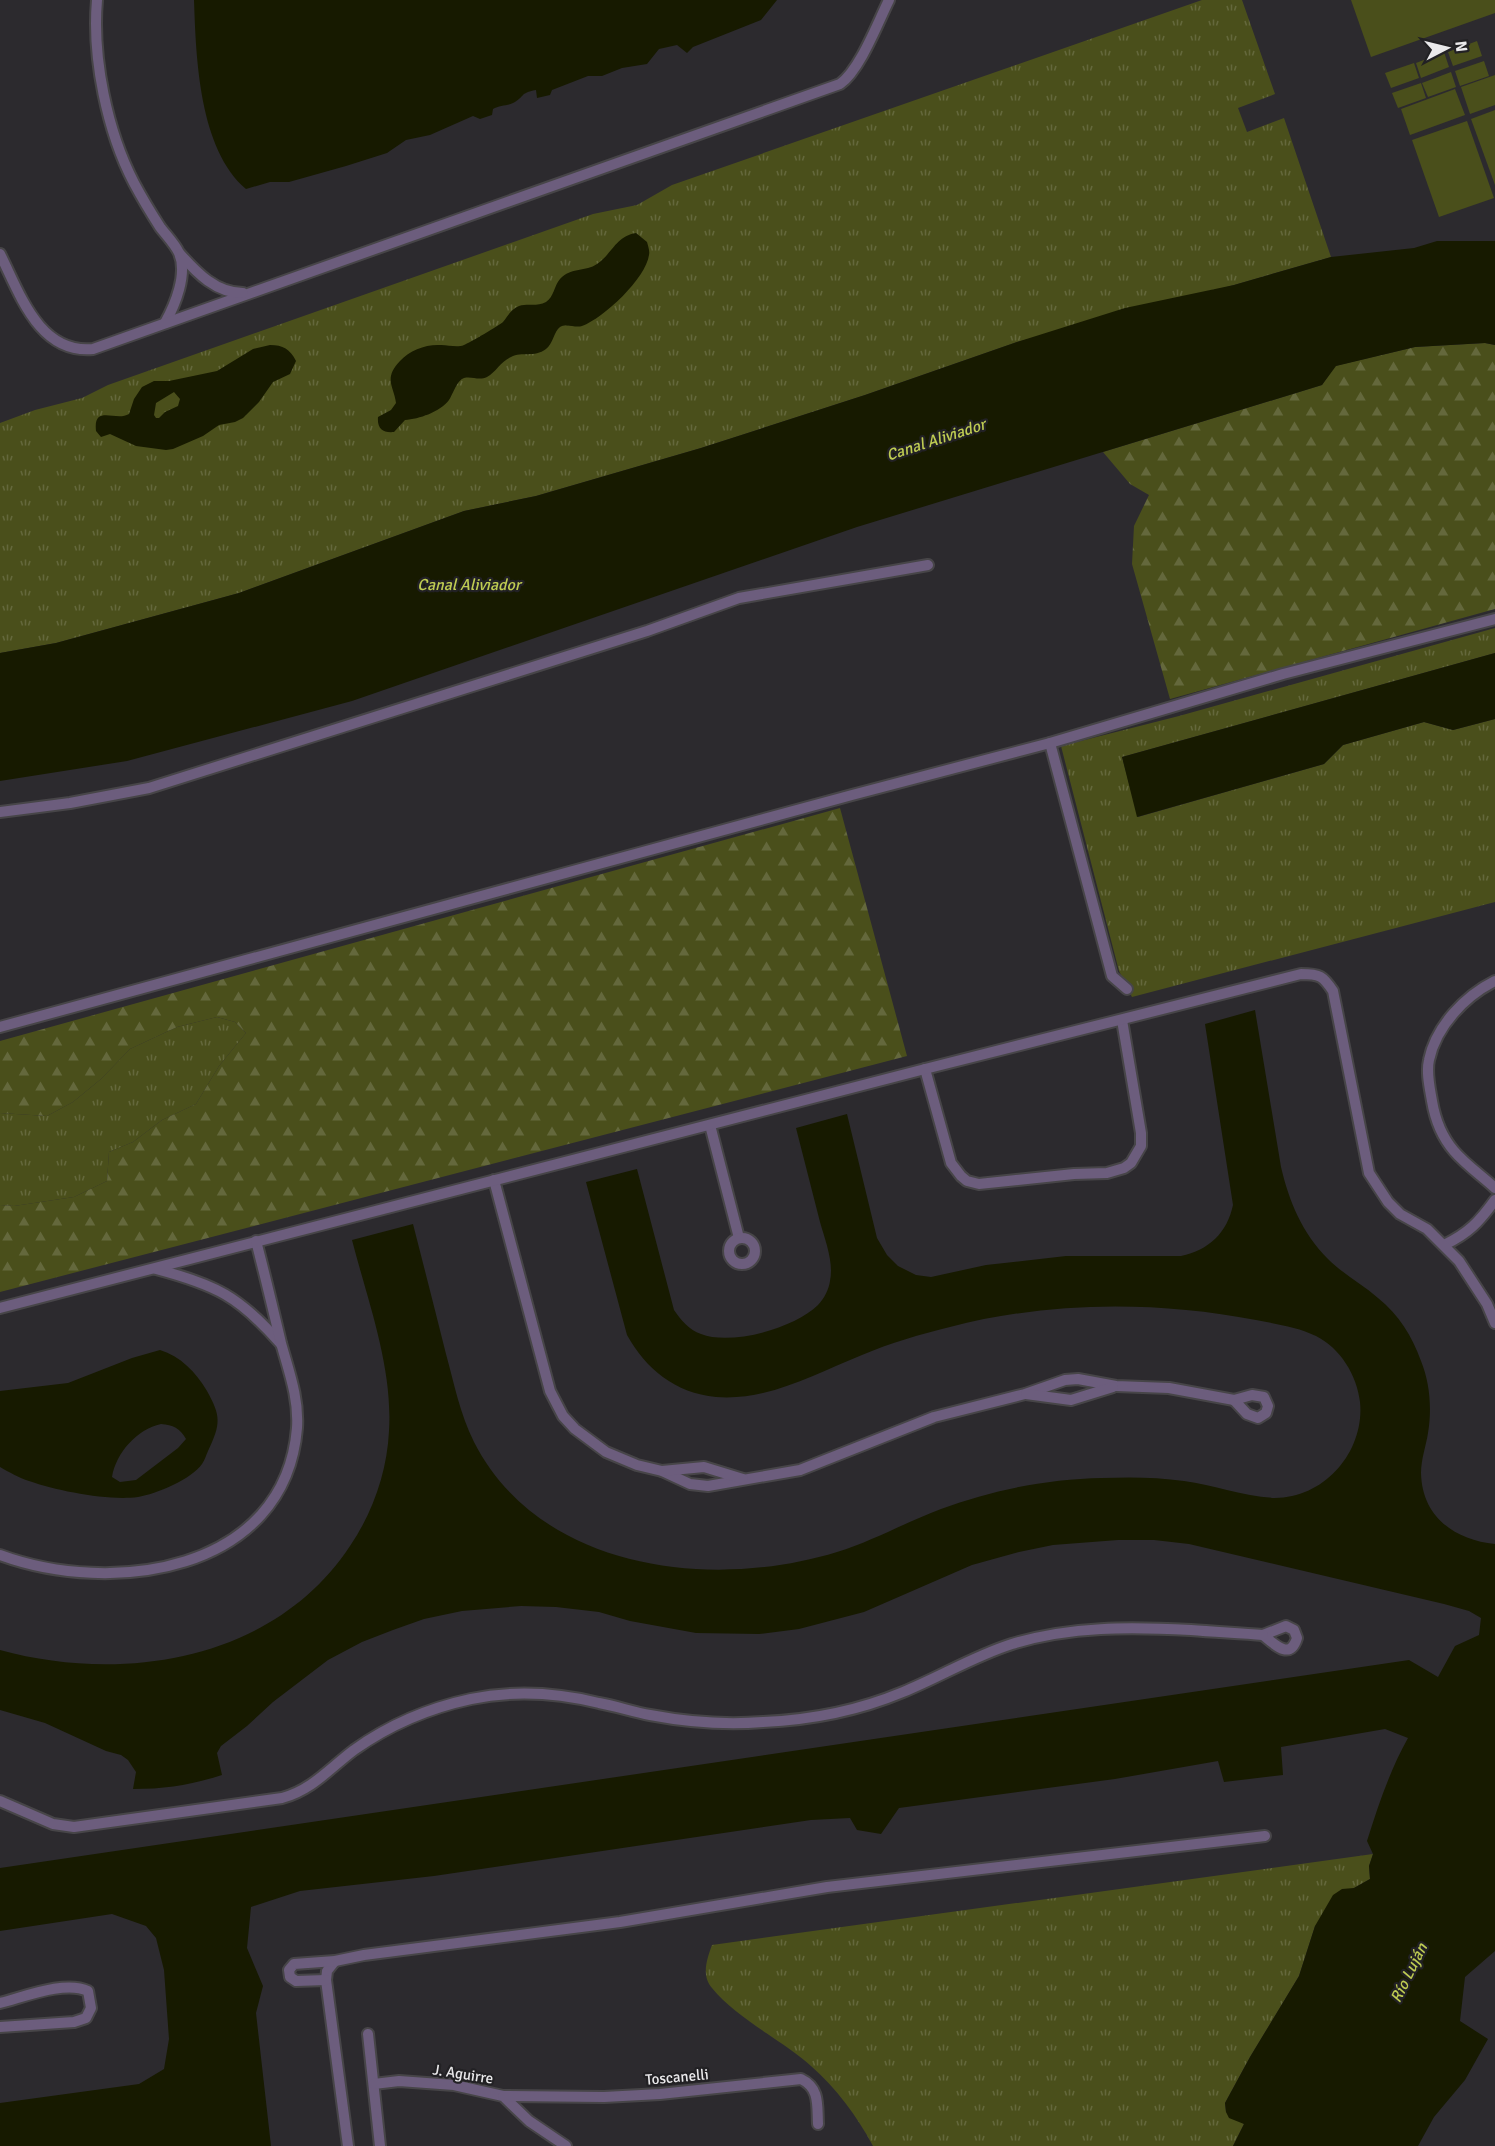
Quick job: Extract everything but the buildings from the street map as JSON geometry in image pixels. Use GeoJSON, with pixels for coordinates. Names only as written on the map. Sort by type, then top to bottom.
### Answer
{"type":"FeatureCollection","features":[{"type":"Feature","properties":{"kind":"street"},"geometry":{"type":"LineString","coordinates":[[97,0],[98,56],[111,122],[133,182],[150,212],[179,254],[195,272],[218,287],[236,293],[249,293]]}},
{"type":"Feature","properties":{"kind":"street"},"geometry":{"type":"LineString","coordinates":[[0,254],[32,316],[42,330],[68,347],[80,350],[93,349],[840,84],[851,75],[889,0]]}},
{"type":"Feature","properties":{"kind":"street"},"geometry":{"type":"LineString","coordinates":[[165,323],[180,287],[179,254]]}},
{"type":"Feature","properties":{"kind":"street"},"geometry":{"type":"LineString","coordinates":[[0,812],[70,803],[149,788],[647,631],[740,598],[928,565]]}},
{"type":"Feature","properties":{"kind":"street"},"geometry":{"type":"LineString","coordinates":[[0,1027],[1050,743],[1283,674],[1495,618]]}},
{"type":"Feature","properties":{"kind":"street"},"geometry":{"type":"LineString","coordinates":[[1050,743],[1112,976],[1127,989]]}},
{"type":"Feature","properties":{"kind":"street"},"geometry":{"type":"LineString","coordinates":[[0,1308],[925,1069],[1301,974],[1314,974],[1324,978],[1336,1000],[1369,1173],[1377,1188],[1394,1208],[1426,1229],[1444,1245],[1473,1281],[1495,1323]]}},
{"type":"Feature","properties":{"kind":"street"},"geometry":{"type":"LineString","coordinates":[[1495,981],[1478,990],[1458,1009],[1438,1035],[1429,1061],[1429,1086],[1435,1119],[1454,1151],[1495,1188]]}},
{"type":"Feature","properties":{"kind":"street"},"geometry":{"type":"LineString","coordinates":[[925,1069],[951,1163],[956,1172],[967,1180],[980,1184],[1026,1178],[1116,1172],[1131,1163],[1141,1146],[1141,1133],[1122,1020]]}},
{"type":"Feature","properties":{"kind":"street"},"geometry":{"type":"LineString","coordinates":[[710,1125],[739,1238]]}},
{"type":"Feature","properties":{"kind":"street"},"geometry":{"type":"LineString","coordinates":[[494,1180],[545,1376],[556,1404],[575,1430],[606,1452],[637,1465],[662,1471],[677,1480],[698,1486],[716,1485],[800,1470],[934,1417],[1025,1394],[1065,1380],[1078,1379],[1116,1386],[1169,1388],[1234,1400]]}},
{"type":"Feature","properties":{"kind":"street"},"geometry":{"type":"LineString","coordinates":[[1444,1245],[1463,1236],[1482,1218],[1495,1200]]}},
{"type":"Feature","properties":{"kind":"street"},"geometry":{"type":"LineString","coordinates":[[0,1555],[26,1563],[79,1573],[121,1574],[161,1567],[200,1556],[230,1541],[245,1530],[273,1501],[287,1473],[293,1452],[297,1407],[256,1241]]}},
{"type":"Feature","properties":{"kind":"street"},"geometry":{"type":"LineString","coordinates":[[156,1269],[208,1285],[228,1294],[262,1323],[282,1346]]}},
{"type":"Feature","properties":{"kind":"street"},"geometry":{"type":"LineString","coordinates":[[1025,1394],[1071,1400],[1116,1386]]}},
{"type":"Feature","properties":{"kind":"street"},"geometry":{"type":"LineString","coordinates":[[662,1471],[704,1467],[744,1479]]}},
{"type":"Feature","properties":{"kind":"street"},"geometry":{"type":"LineString","coordinates":[[0,1801],[53,1824],[74,1827],[282,1798],[306,1789],[356,1749],[402,1722],[451,1704],[491,1696],[546,1694],[597,1702],[671,1719],[714,1723],[764,1722],[836,1712],[882,1700],[988,1653],[1052,1634],[1117,1627],[1263,1635]]}},
{"type":"Feature","properties":{"kind":"street"},"geometry":{"type":"LineString","coordinates":[[326,1980],[296,1981],[290,1977],[290,1970],[294,1964],[335,1961],[363,1955],[620,1922],[827,1887],[1264,1836]]}},
{"type":"Feature","properties":{"kind":"street"},"geometry":{"type":"LineString","coordinates":[[335,1961],[327,1971],[326,1980],[348,2146]]}},
{"type":"Feature","properties":{"kind":"street"},"geometry":{"type":"LineString","coordinates":[[0,2003],[60,1988],[78,1986],[88,1991],[91,2008],[86,2018],[74,2022],[0,2027]]}},
{"type":"Feature","properties":{"kind":"street"},"geometry":{"type":"LineString","coordinates":[[368,2034],[380,2146]]}},
{"type":"Feature","properties":{"kind":"street","name":"Toscanelli"},"geometry":{"type":"LineString","coordinates":[[503,2096],[604,2097],[660,2094],[801,2079],[810,2083],[816,2093],[818,2124]]}},
{"type":"Feature","properties":{"kind":"street","name":"J. Aguirre"},"geometry":{"type":"LineString","coordinates":[[374,2084],[399,2081],[454,2085],[503,2096],[529,2121],[566,2146]]}},
{"type":"Feature","properties":{"kind":"green space"},"geometry":{"type":"Polygon","coordinates":[[[1202,0],[1242,0],[1275,94],[1238,108],[1247,132],[1284,118],[1331,257],[1017,342],[865,395],[701,448],[536,496],[464,511],[239,593],[56,643],[0,653],[0,423],[35,410],[82,398],[108,385],[593,214],[637,205],[672,185],[1202,0]]]}},
{"type":"Feature","properties":{"kind":"green space"},"geometry":{"type":"Polygon","coordinates":[[[1351,0],[1495,0],[1495,13],[1371,57],[1351,0]]]}},
{"type":"Feature","properties":{"kind":"green space"},"geometry":{"type":"Polygon","coordinates":[[[1477,41],[1482,56],[1453,66],[1448,52],[1477,41]]]}},
{"type":"Feature","properties":{"kind":"green space"},"geometry":{"type":"Polygon","coordinates":[[[1444,52],[1449,67],[1421,78],[1416,63],[1444,52]]]}},
{"type":"Feature","properties":{"kind":"green space"},"geometry":{"type":"Polygon","coordinates":[[[1484,61],[1489,76],[1460,86],[1455,71],[1484,61]]]}},
{"type":"Feature","properties":{"kind":"green space"},"geometry":{"type":"Polygon","coordinates":[[[1414,63],[1419,78],[1391,88],[1385,73],[1414,63]]]}},
{"type":"Feature","properties":{"kind":"green space"},"geometry":{"type":"Polygon","coordinates":[[[1451,72],[1456,87],[1428,97],[1422,83],[1451,72]]]}},
{"type":"Feature","properties":{"kind":"green space"},"geometry":{"type":"Polygon","coordinates":[[[1495,75],[1495,105],[1470,114],[1461,87],[1495,75]]]}},
{"type":"Feature","properties":{"kind":"green space"},"geometry":{"type":"Polygon","coordinates":[[[1421,83],[1426,98],[1398,108],[1392,93],[1421,83]]]}},
{"type":"Feature","properties":{"kind":"green space"},"geometry":{"type":"Polygon","coordinates":[[[1455,89],[1465,115],[1410,135],[1401,109],[1455,89]]]}},
{"type":"Feature","properties":{"kind":"green space"},"geometry":{"type":"Polygon","coordinates":[[[1495,110],[1495,185],[1471,119],[1495,110]]]}},
{"type":"Feature","properties":{"kind":"green space"},"geometry":{"type":"Polygon","coordinates":[[[1467,121],[1494,198],[1439,217],[1412,140],[1467,121]]]}},
{"type":"Feature","properties":{"kind":"green space"},"geometry":{"type":"Polygon","coordinates":[[[1485,343],[1495,345],[1495,609],[1170,699],[1132,564],[1134,526],[1149,495],[1130,484],[1103,452],[1322,385],[1335,366],[1415,347],[1485,343]]]}},
{"type":"Feature","properties":{"kind":"green space"},"geometry":{"type":"Polygon","coordinates":[[[1495,628],[1495,653],[1122,757],[1138,817],[1324,764],[1343,745],[1424,722],[1453,730],[1495,719],[1495,902],[1132,997],[1119,971],[1061,746],[1179,716],[1495,628]]]}},
{"type":"Feature","properties":{"kind":"green space"},"geometry":{"type":"Polygon","coordinates":[[[840,808],[907,1056],[0,1292],[0,1205],[14,1206],[74,1197],[107,1181],[109,1152],[133,1142],[162,1120],[196,1104],[219,1066],[246,1033],[235,1022],[217,1017],[177,1027],[130,1049],[101,1079],[73,1102],[47,1116],[0,1113],[0,1041],[840,808]]]}},
{"type":"Feature","properties":{"kind":"green space"},"geometry":{"type":"Polygon","coordinates":[[[217,1017],[235,1022],[246,1033],[219,1066],[196,1104],[162,1120],[133,1142],[109,1152],[107,1181],[74,1197],[14,1206],[0,1205],[0,1113],[47,1116],[73,1102],[101,1079],[130,1049],[177,1027],[217,1017]]]}},
{"type":"Feature","properties":{"kind":"green space"},"geometry":{"type":"Polygon","coordinates":[[[1373,1854],[1369,1866],[1370,1879],[1354,1888],[1315,1926],[1299,1976],[1225,2103],[1226,2112],[1244,2124],[1233,2146],[873,2146],[860,2124],[829,2084],[799,2056],[722,1999],[707,1978],[707,1961],[712,1945],[1373,1854]]]}},
{"type":"Feature","properties":{"kind":"water"},"geometry":{"type":"Polygon","coordinates":[[[194,0],[777,0],[761,20],[693,47],[687,53],[677,45],[659,49],[647,64],[622,68],[602,76],[588,76],[552,90],[550,95],[537,98],[536,90],[531,91],[513,103],[493,109],[492,115],[480,119],[473,116],[430,135],[406,140],[387,153],[289,182],[270,182],[246,189],[230,172],[218,151],[209,127],[199,75],[194,0]]]}},
{"type":"Feature","properties":{"kind":"water"},"geometry":{"type":"Polygon","coordinates":[[[636,233],[647,242],[649,253],[646,264],[623,296],[601,315],[582,326],[560,327],[550,344],[542,352],[511,357],[487,377],[462,379],[445,404],[423,416],[405,420],[394,432],[384,431],[380,427],[378,417],[391,410],[396,403],[391,378],[395,367],[404,357],[419,348],[464,345],[501,324],[516,307],[546,302],[564,275],[597,264],[619,241],[636,233]]]}},
{"type":"Feature","properties":{"kind":"water","name":"Canal Aliviador"},"geometry":{"type":"Polygon","coordinates":[[[1437,241],[1495,241],[1495,345],[1485,343],[1415,347],[1336,366],[1322,385],[857,527],[352,701],[127,761],[0,781],[0,653],[56,643],[239,593],[464,511],[536,496],[701,448],[1125,308],[1234,285],[1331,257],[1414,248],[1437,241]]]}},
{"type":"Feature","properties":{"kind":"water"},"geometry":{"type":"Polygon","coordinates":[[[270,345],[279,346],[286,348],[296,361],[290,374],[273,382],[259,402],[243,418],[219,425],[203,436],[166,450],[136,446],[110,434],[101,437],[96,431],[98,418],[106,415],[129,414],[134,399],[142,387],[154,381],[169,381],[217,371],[253,349],[270,345]],[[174,392],[156,403],[154,415],[156,418],[178,406],[180,399],[174,392]]]}},
{"type":"Feature","properties":{"kind":"water"},"geometry":{"type":"Polygon","coordinates":[[[1495,653],[1495,719],[1453,730],[1424,722],[1343,745],[1324,764],[1137,817],[1122,757],[1495,653]]]}},
{"type":"Feature","properties":{"kind":"water","name":"Río Luján"},"geometry":{"type":"Polygon","coordinates":[[[1255,1010],[1281,1167],[1298,1216],[1319,1249],[1334,1264],[1386,1305],[1404,1326],[1413,1343],[1424,1369],[1429,1396],[1429,1424],[1421,1473],[1427,1502],[1434,1514],[1454,1531],[1480,1542],[1495,1544],[1495,1951],[1465,1977],[1460,2021],[1488,2039],[1465,2080],[1434,2117],[1418,2146],[1233,2146],[1244,2124],[1229,2118],[1225,2103],[1299,1976],[1315,1926],[1333,1895],[1342,1889],[1354,1888],[1370,1879],[1369,1866],[1373,1854],[1367,1841],[1390,1775],[1408,1738],[1385,1729],[1281,1747],[1283,1775],[1224,1782],[1218,1761],[1115,1779],[899,1808],[881,1834],[857,1830],[850,1818],[811,1820],[434,1876],[300,1891],[251,1907],[247,1948],[263,1986],[256,2013],[271,2146],[0,2146],[0,2103],[139,2084],[164,2069],[169,2039],[164,1970],[156,1938],[146,1926],[112,1914],[0,1931],[0,1868],[1409,1660],[1438,1677],[1455,1646],[1479,1635],[1481,1618],[1469,1611],[1444,1604],[1189,1544],[1154,1540],[1118,1540],[1053,1545],[1019,1552],[972,1565],[864,1612],[799,1629],[759,1634],[696,1633],[630,1621],[599,1612],[556,1607],[521,1606],[462,1611],[424,1619],[362,1642],[328,1660],[221,1746],[217,1753],[222,1775],[178,1786],[133,1789],[136,1772],[128,1760],[121,1755],[106,1751],[45,1723],[0,1710],[0,1650],[48,1660],[96,1664],[145,1662],[193,1654],[239,1638],[281,1615],[319,1585],[350,1546],[366,1519],[382,1476],[388,1446],[389,1407],[383,1359],[352,1240],[413,1224],[458,1398],[474,1442],[503,1485],[540,1519],[584,1543],[633,1560],[684,1568],[736,1569],[788,1564],[850,1548],[960,1502],[1000,1491],[1061,1481],[1122,1477],[1164,1479],[1275,1498],[1293,1496],[1310,1490],[1325,1481],[1348,1454],[1356,1438],[1360,1420],[1360,1402],[1351,1372],[1333,1348],[1316,1336],[1279,1324],[1180,1309],[1064,1308],[988,1318],[906,1339],[791,1385],[754,1395],[716,1397],[701,1395],[675,1385],[653,1369],[627,1335],[586,1182],[637,1169],[674,1310],[693,1330],[714,1337],[745,1336],[779,1327],[808,1313],[824,1297],[830,1281],[830,1259],[796,1128],[847,1114],[877,1238],[887,1255],[898,1266],[916,1275],[931,1277],[986,1265],[1066,1256],[1181,1256],[1208,1245],[1215,1239],[1226,1224],[1233,1205],[1205,1024],[1255,1010]]]}},
{"type":"Feature","properties":{"kind":"water"},"geometry":{"type":"Polygon","coordinates":[[[160,1350],[174,1356],[198,1377],[207,1391],[215,1407],[218,1420],[212,1442],[204,1461],[197,1470],[164,1489],[146,1495],[112,1498],[54,1488],[25,1480],[0,1467],[0,1391],[68,1383],[132,1358],[160,1350]],[[161,1424],[144,1431],[129,1443],[118,1459],[112,1477],[120,1482],[136,1480],[178,1448],[186,1439],[173,1426],[161,1424]]]}}]}
